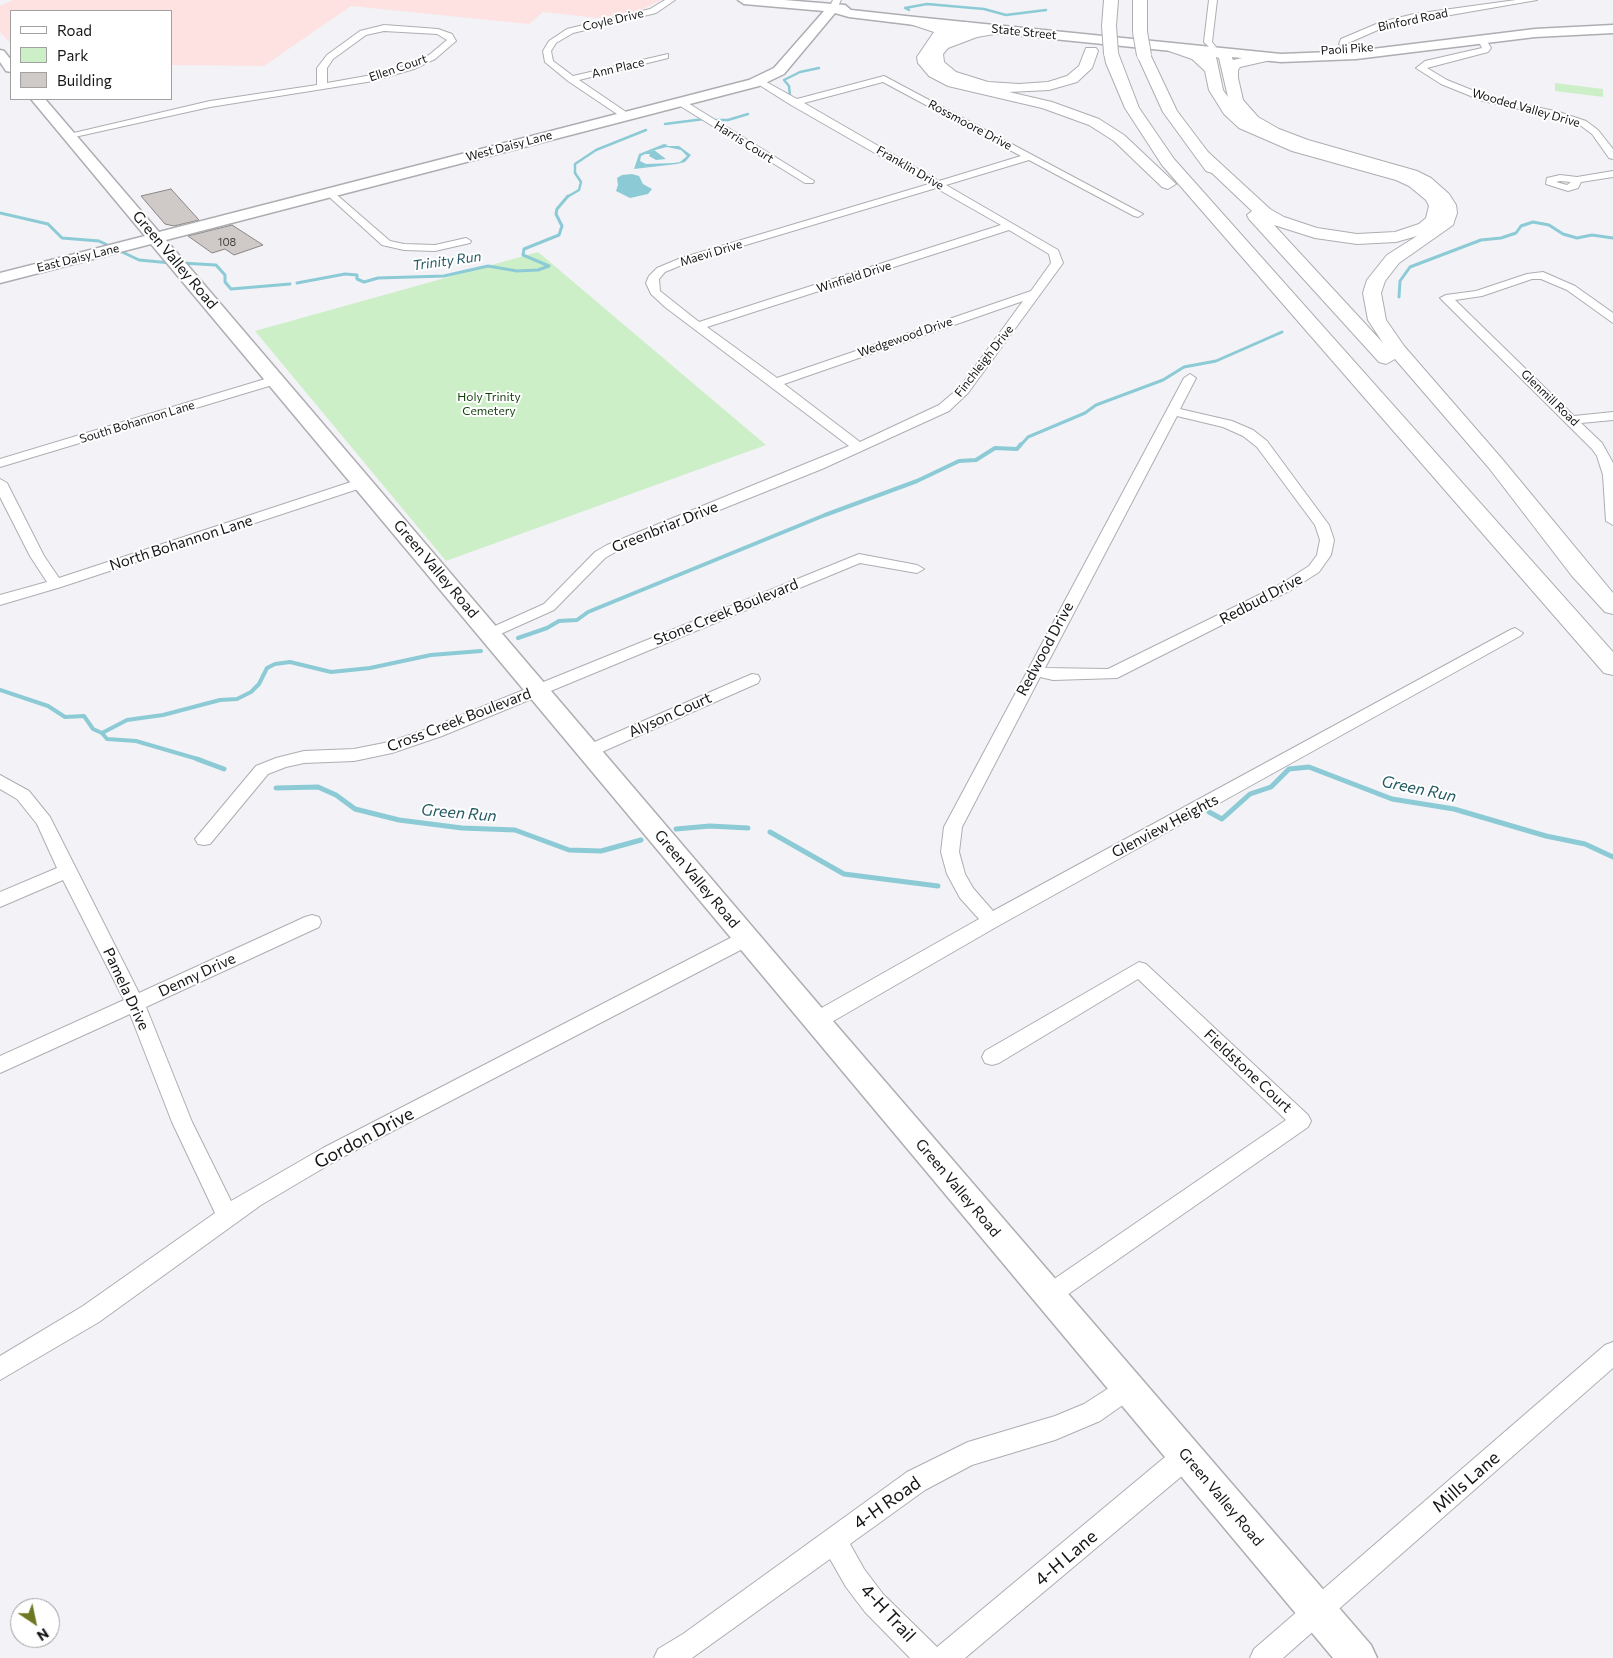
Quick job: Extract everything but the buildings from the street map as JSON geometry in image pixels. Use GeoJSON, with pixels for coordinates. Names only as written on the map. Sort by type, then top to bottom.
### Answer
{"type":"FeatureCollection","features":[{"type":"Feature","properties":{"kind":"highway"},"geometry":{"type":"LineString","coordinates":[[1101,0],[1103,25],[1113,63],[1132,108],[1168,162],[1613,667]]}},
{"type":"Feature","properties":{"kind":"highway"},"geometry":{"type":"LineString","coordinates":[[915,21],[934,26],[940,30],[936,54],[937,64],[951,75],[988,86],[1019,88],[1049,86],[1072,79],[1086,68],[1111,0]]}},
{"type":"Feature","properties":{"kind":"highway"},"geometry":{"type":"LineString","coordinates":[[1140,0],[1140,32],[1144,55],[1170,112],[1202,155],[1531,520],[1613,607]]}},
{"type":"Feature","properties":{"kind":"highway"},"geometry":{"type":"LineString","coordinates":[[937,46],[948,31],[967,23]]}},
{"type":"Feature","properties":{"kind":"highway"},"geometry":{"type":"LineString","coordinates":[[1001,30],[974,33],[937,46],[926,52],[925,63],[934,73],[942,78],[966,87],[1063,110],[1094,122],[1119,138],[1301,314]]}},
{"type":"Feature","properties":{"kind":"highway"},"geometry":{"type":"LineString","coordinates":[[1174,48],[1197,56],[1225,56],[1234,95],[1240,107],[1263,126],[1303,143],[1411,174],[1436,189],[1443,196],[1448,205],[1447,221],[1430,235],[1393,259],[1376,280],[1372,292],[1377,320],[1397,350],[1496,464],[1592,584]]}},
{"type":"Feature","properties":{"kind":"highway"},"geometry":{"type":"LineString","coordinates":[[1202,155],[1264,213],[1278,221],[1315,233],[1357,239],[1396,237],[1424,228],[1433,221],[1437,214],[1437,206],[1426,190],[1402,177],[1298,148],[1268,137],[1244,125],[1223,104],[1216,90],[1213,56]]}},
{"type":"Feature","properties":{"kind":"highway"},"geometry":{"type":"LineString","coordinates":[[1231,77],[1231,70],[1235,64],[1266,57]]}},
{"type":"Feature","properties":{"kind":"street","name":"Coyle Drive"},"geometry":{"type":"LineString","coordinates":[[626,116],[571,79],[550,62],[547,51],[553,41],[582,26],[653,11],[671,0]]}},
{"type":"Feature","properties":{"kind":"street","name":"State Street"},"geometry":{"type":"LineString","coordinates":[[744,0],[835,4],[1213,56]]}},
{"type":"Feature","properties":{"kind":"street"},"geometry":{"type":"LineString","coordinates":[[1213,0],[1208,42],[1213,56]]}},
{"type":"Feature","properties":{"kind":"street","name":"Binford Road"},"geometry":{"type":"LineString","coordinates":[[1352,52],[1343,44],[1344,41],[1392,22],[1533,0]]}},
{"type":"Feature","properties":{"kind":"street","name":"State Street"},"geometry":{"type":"LineString","coordinates":[[835,4],[848,13],[915,21],[967,23],[1001,30],[1174,48]]}},
{"type":"Feature","properties":{"kind":"street","name":"West Daisy Lane"},"geometry":{"type":"LineString","coordinates":[[149,240],[758,81],[779,71],[835,4]]}},
{"type":"Feature","properties":{"kind":"street","name":"Ellen Court"},"geometry":{"type":"LineString","coordinates":[[70,135],[210,104],[322,87],[372,78],[411,66],[447,47],[452,41],[451,38],[438,32],[407,28],[369,30],[344,46],[326,61],[320,75],[322,87]]}},
{"type":"Feature","properties":{"kind":"street","name":"Paoli Pike"},"geometry":{"type":"LineString","coordinates":[[1213,56],[1316,58],[1352,52],[1563,31],[1613,30]]}},
{"type":"Feature","properties":{"kind":"street","name":"Wooded Valley Drive"},"geometry":{"type":"LineString","coordinates":[[1482,40],[1487,48],[1485,50],[1428,63],[1420,68],[1444,82],[1486,99],[1559,115],[1583,123],[1595,132],[1613,156]]}},
{"type":"Feature","properties":{"kind":"street","name":"Paoli Pike"},"geometry":{"type":"LineString","coordinates":[[1213,56],[1282,52],[1352,52]]}},
{"type":"Feature","properties":{"kind":"street"},"geometry":{"type":"LineString","coordinates":[[0,54],[10,67]]}},
{"type":"Feature","properties":{"kind":"street","name":"Ann Place"},"geometry":{"type":"LineString","coordinates":[[571,79],[666,56]]}},
{"type":"Feature","properties":{"kind":"street","name":"Rossmoore Drive"},"geometry":{"type":"LineString","coordinates":[[794,103],[884,80],[1138,214]]}},
{"type":"Feature","properties":{"kind":"street","name":"Franklin Drive"},"geometry":{"type":"LineString","coordinates":[[758,81],[1054,252],[1058,259]]}},
{"type":"Feature","properties":{"kind":"street","name":"Green Valley Road"},"geometry":{"type":"LineString","coordinates":[[39,100],[70,135],[149,240],[177,263],[816,1021],[1358,1658]]}},
{"type":"Feature","properties":{"kind":"street","name":"Harris Court"},"geometry":{"type":"LineString","coordinates":[[680,102],[809,181]]}},
{"type":"Feature","properties":{"kind":"street","name":"Maevi Drive"},"geometry":{"type":"LineString","coordinates":[[857,446],[659,296],[652,283],[656,274],[685,260],[1029,157]]}},
{"type":"Feature","properties":{"kind":"street"},"geometry":{"type":"LineString","coordinates":[[1577,180],[1613,174]]}},
{"type":"Feature","properties":{"kind":"street"},"geometry":{"type":"LineString","coordinates":[[330,192],[386,243],[404,247],[435,248],[466,241]]}},
{"type":"Feature","properties":{"kind":"street","name":"Winfield Drive"},"geometry":{"type":"LineString","coordinates":[[698,326],[1010,226]]}},
{"type":"Feature","properties":{"kind":"street","name":"East Daisy Lane"},"geometry":{"type":"LineString","coordinates":[[0,278],[149,240]]}},
{"type":"Feature","properties":{"kind":"street","name":"Finchleigh Drive"},"geometry":{"type":"LineString","coordinates":[[857,446],[926,418],[951,402],[964,390],[1058,263],[1058,259]]}},
{"type":"Feature","properties":{"kind":"street","name":"Glenmill Road"},"geometry":{"type":"LineString","coordinates":[[1613,319],[1571,288],[1542,275],[1531,276],[1478,294],[1446,298],[1591,438],[1604,456],[1610,475],[1610,501],[1613,521]]}},
{"type":"Feature","properties":{"kind":"street","name":"Wedgewood Drive"},"geometry":{"type":"LineString","coordinates":[[776,383],[1036,293]]}},
{"type":"Feature","properties":{"kind":"street","name":"Redwood Drive"},"geometry":{"type":"LineString","coordinates":[[991,921],[966,893],[956,874],[950,852],[953,827],[1190,378]]}},
{"type":"Feature","properties":{"kind":"street","name":"South Bohannon Lane"},"geometry":{"type":"LineString","coordinates":[[0,464],[275,380]]}},
{"type":"Feature","properties":{"kind":"street","name":"Redbud Drive"},"geometry":{"type":"LineString","coordinates":[[1034,671],[1053,675],[1111,674],[1286,587],[1314,569],[1324,555],[1327,540],[1322,525],[1262,444],[1238,428],[1173,411]]}},
{"type":"Feature","properties":{"kind":"street"},"geometry":{"type":"LineString","coordinates":[[1573,420],[1613,416]]}},
{"type":"Feature","properties":{"kind":"street","name":"Greenbriar Drive"},"geometry":{"type":"LineString","coordinates":[[490,633],[549,607],[600,555],[612,548],[792,476],[857,446]]}},
{"type":"Feature","properties":{"kind":"street"},"geometry":{"type":"LineString","coordinates":[[0,483],[37,556],[56,584]]}},
{"type":"Feature","properties":{"kind":"street","name":"North Bohannon Lane"},"geometry":{"type":"LineString","coordinates":[[0,600],[56,584],[362,483]]}},
{"type":"Feature","properties":{"kind":"street","name":"Stone Creek Boulevard"},"geometry":{"type":"LineString","coordinates":[[538,690],[859,558],[917,569]]}},
{"type":"Feature","properties":{"kind":"street","name":"Glenview Heights"},"geometry":{"type":"LineString","coordinates":[[816,1021],[991,921],[1515,633]]}},
{"type":"Feature","properties":{"kind":"street","name":"Alyson Court"},"geometry":{"type":"LineString","coordinates":[[589,751],[752,679]]}},
{"type":"Feature","properties":{"kind":"street","name":"Cross Creek Boulevard"},"geometry":{"type":"LineString","coordinates":[[204,839],[262,770],[304,757],[354,755],[392,747],[436,732],[538,690]]}},
{"type":"Feature","properties":{"kind":"street","name":"Pamela Drive"},"geometry":{"type":"LineString","coordinates":[[0,782],[23,795],[44,821],[67,871],[135,1003],[182,1122],[227,1216]]}},
{"type":"Feature","properties":{"kind":"street"},"geometry":{"type":"LineString","coordinates":[[0,900],[67,871]]}},
{"type":"Feature","properties":{"kind":"street","name":"Denny Drive"},"geometry":{"type":"LineString","coordinates":[[0,1065],[312,922]]}},
{"type":"Feature","properties":{"kind":"street","name":"Gordon Drive"},"geometry":{"type":"LineString","coordinates":[[0,1368],[91,1314],[227,1216],[330,1154],[747,938]]}},
{"type":"Feature","properties":{"kind":"street","name":"Fieldstone Court"},"geometry":{"type":"LineString","coordinates":[[992,1057],[1139,969],[1301,1121],[1049,1295]]}},
{"type":"Feature","properties":{"kind":"street","name":"Mills Lane"},"geometry":{"type":"LineString","coordinates":[[1264,1658],[1284,1638],[1319,1611],[1613,1353]]}},
{"type":"Feature","properties":{"kind":"street","name":"4-H Road"},"geometry":{"type":"LineString","coordinates":[[667,1658],[692,1643],[916,1481],[968,1454],[1055,1428],[1092,1412],[1128,1387]]}},
{"type":"Feature","properties":{"kind":"street","name":"4-H Lane"},"geometry":{"type":"LineString","coordinates":[[944,1658],[1088,1540],[1186,1456]]}},
{"type":"Feature","properties":{"kind":"street","name":"4-H Trail"},"geometry":{"type":"LineString","coordinates":[[834,1540],[855,1578],[874,1603],[929,1658]]}},
{"type":"Feature","properties":{"kind":"shaded area"},"geometry":{"type":"Polygon","coordinates":[[[13,0],[661,0],[639,11],[597,18],[543,12],[529,24],[351,6],[264,66],[172,65],[172,10],[10,10],[10,43],[0,32],[0,6],[13,0]]]}},
{"type":"Feature","properties":{"kind":"green space"},"geometry":{"type":"Polygon","coordinates":[[[1555,83],[1603,89],[1603,97],[1555,91],[1555,83]]]}},
{"type":"Feature","properties":{"kind":"green space","name":"Holy Trinity Cemetery"},"geometry":{"type":"Polygon","coordinates":[[[538,252],[766,445],[446,561],[255,331],[538,252]]]}},
{"type":"Feature","properties":{"kind":"water"},"geometry":{"type":"Polygon","coordinates":[[[664,144],[668,145],[666,146],[679,146],[691,155],[685,162],[677,164],[634,169],[639,154],[664,144]],[[667,147],[654,150],[666,159],[656,160],[649,156],[650,154],[645,154],[641,156],[640,161],[646,164],[674,163],[680,162],[687,156],[681,150],[667,147]]]}},
{"type":"Feature","properties":{"kind":"water"},"geometry":{"type":"Polygon","coordinates":[[[632,174],[639,176],[643,184],[652,189],[648,194],[630,198],[616,191],[618,185],[617,178],[622,175],[632,174]]]}},
{"type":"Feature","properties":{"kind":"waterway","name":"Trinity Run"},"geometry":{"type":"LineString","coordinates":[[909,10],[905,8],[927,4],[984,9],[1006,15],[1046,10]]}},
{"type":"Feature","properties":{"kind":"waterway","name":"Trinity Run"},"geometry":{"type":"LineString","coordinates":[[790,96],[789,86],[784,80],[800,72],[819,68]]}},
{"type":"Feature","properties":{"kind":"waterway","name":"Trinity Run"},"geometry":{"type":"LineString","coordinates":[[716,120],[728,120],[748,114]]}},
{"type":"Feature","properties":{"kind":"waterway","name":"Trinity Run"},"geometry":{"type":"LineString","coordinates":[[665,124],[704,119]]}},
{"type":"Feature","properties":{"kind":"waterway","name":"Trinity Run"},"geometry":{"type":"LineString","coordinates":[[567,197],[579,190],[581,182],[575,173],[575,164],[596,150],[646,130]]}},
{"type":"Feature","properties":{"kind":"waterway","name":"Trinity Run"},"geometry":{"type":"LineString","coordinates":[[297,283],[345,274],[357,275],[357,279],[364,282],[378,278],[444,276],[488,266],[517,271],[538,270],[549,266],[523,255],[524,249],[559,235],[562,226],[556,214],[557,209],[567,197]]}},
{"type":"Feature","properties":{"kind":"waterway","name":"Trinity Run"},"geometry":{"type":"LineString","coordinates":[[0,213],[48,224],[62,238],[99,241],[139,260],[171,263]]}},
{"type":"Feature","properties":{"kind":"waterway"},"geometry":{"type":"LineString","coordinates":[[1399,297],[1400,281],[1410,267],[1481,240],[1501,238],[1516,233],[1521,226],[1533,222],[1549,225],[1563,234],[1577,238],[1592,235],[1613,238]]}},
{"type":"Feature","properties":{"kind":"waterway","name":"Trinity Run"},"geometry":{"type":"LineString","coordinates":[[181,263],[216,265],[225,275],[225,282],[231,289],[290,284]]}},
{"type":"Feature","properties":{"kind":"waterway"},"geometry":{"type":"LineString","coordinates":[[1020,446],[1028,437],[1085,413],[1096,405],[1163,380],[1184,367],[1216,361],[1282,332]]}},
{"type":"Feature","properties":{"kind":"waterway"},"geometry":{"type":"LineString","coordinates":[[518,638],[547,628],[559,621],[577,620],[588,612],[825,515],[917,481],[959,461],[976,460],[995,448],[1017,449],[1021,444]]}},
{"type":"Feature","properties":{"kind":"waterway"},"geometry":{"type":"LineString","coordinates":[[102,733],[127,720],[163,715],[220,700],[237,699],[251,692],[259,684],[267,668],[275,664],[290,662],[331,672],[370,668],[431,655],[481,651]]}},
{"type":"Feature","properties":{"kind":"waterway","name":"Green Run"},"geometry":{"type":"LineString","coordinates":[[0,690],[48,706],[65,717],[84,716],[93,729],[102,733]]}},
{"type":"Feature","properties":{"kind":"waterway","name":"Green Run"},"geometry":{"type":"LineString","coordinates":[[102,733],[107,739],[136,741],[201,760]]}},
{"type":"Feature","properties":{"kind":"waterway","name":"Green Run"},"geometry":{"type":"LineString","coordinates":[[197,759],[224,769]]}},
{"type":"Feature","properties":{"kind":"waterway","name":"Green Run"},"geometry":{"type":"LineString","coordinates":[[1209,812],[1222,819],[1250,794],[1271,787],[1289,769],[1309,767],[1392,799],[1454,809],[1546,836],[1585,844],[1613,857]]}},
{"type":"Feature","properties":{"kind":"waterway","name":"Green Run"},"geometry":{"type":"LineString","coordinates":[[276,788],[318,787],[336,795],[355,809],[399,820],[462,828],[515,830],[569,850],[601,851],[641,840]]}},
{"type":"Feature","properties":{"kind":"waterway","name":"Green Run"},"geometry":{"type":"LineString","coordinates":[[676,829],[710,826],[748,828]]}},
{"type":"Feature","properties":{"kind":"waterway","name":"Green Run"},"geometry":{"type":"LineString","coordinates":[[770,832],[844,874],[938,886]]}}]}
